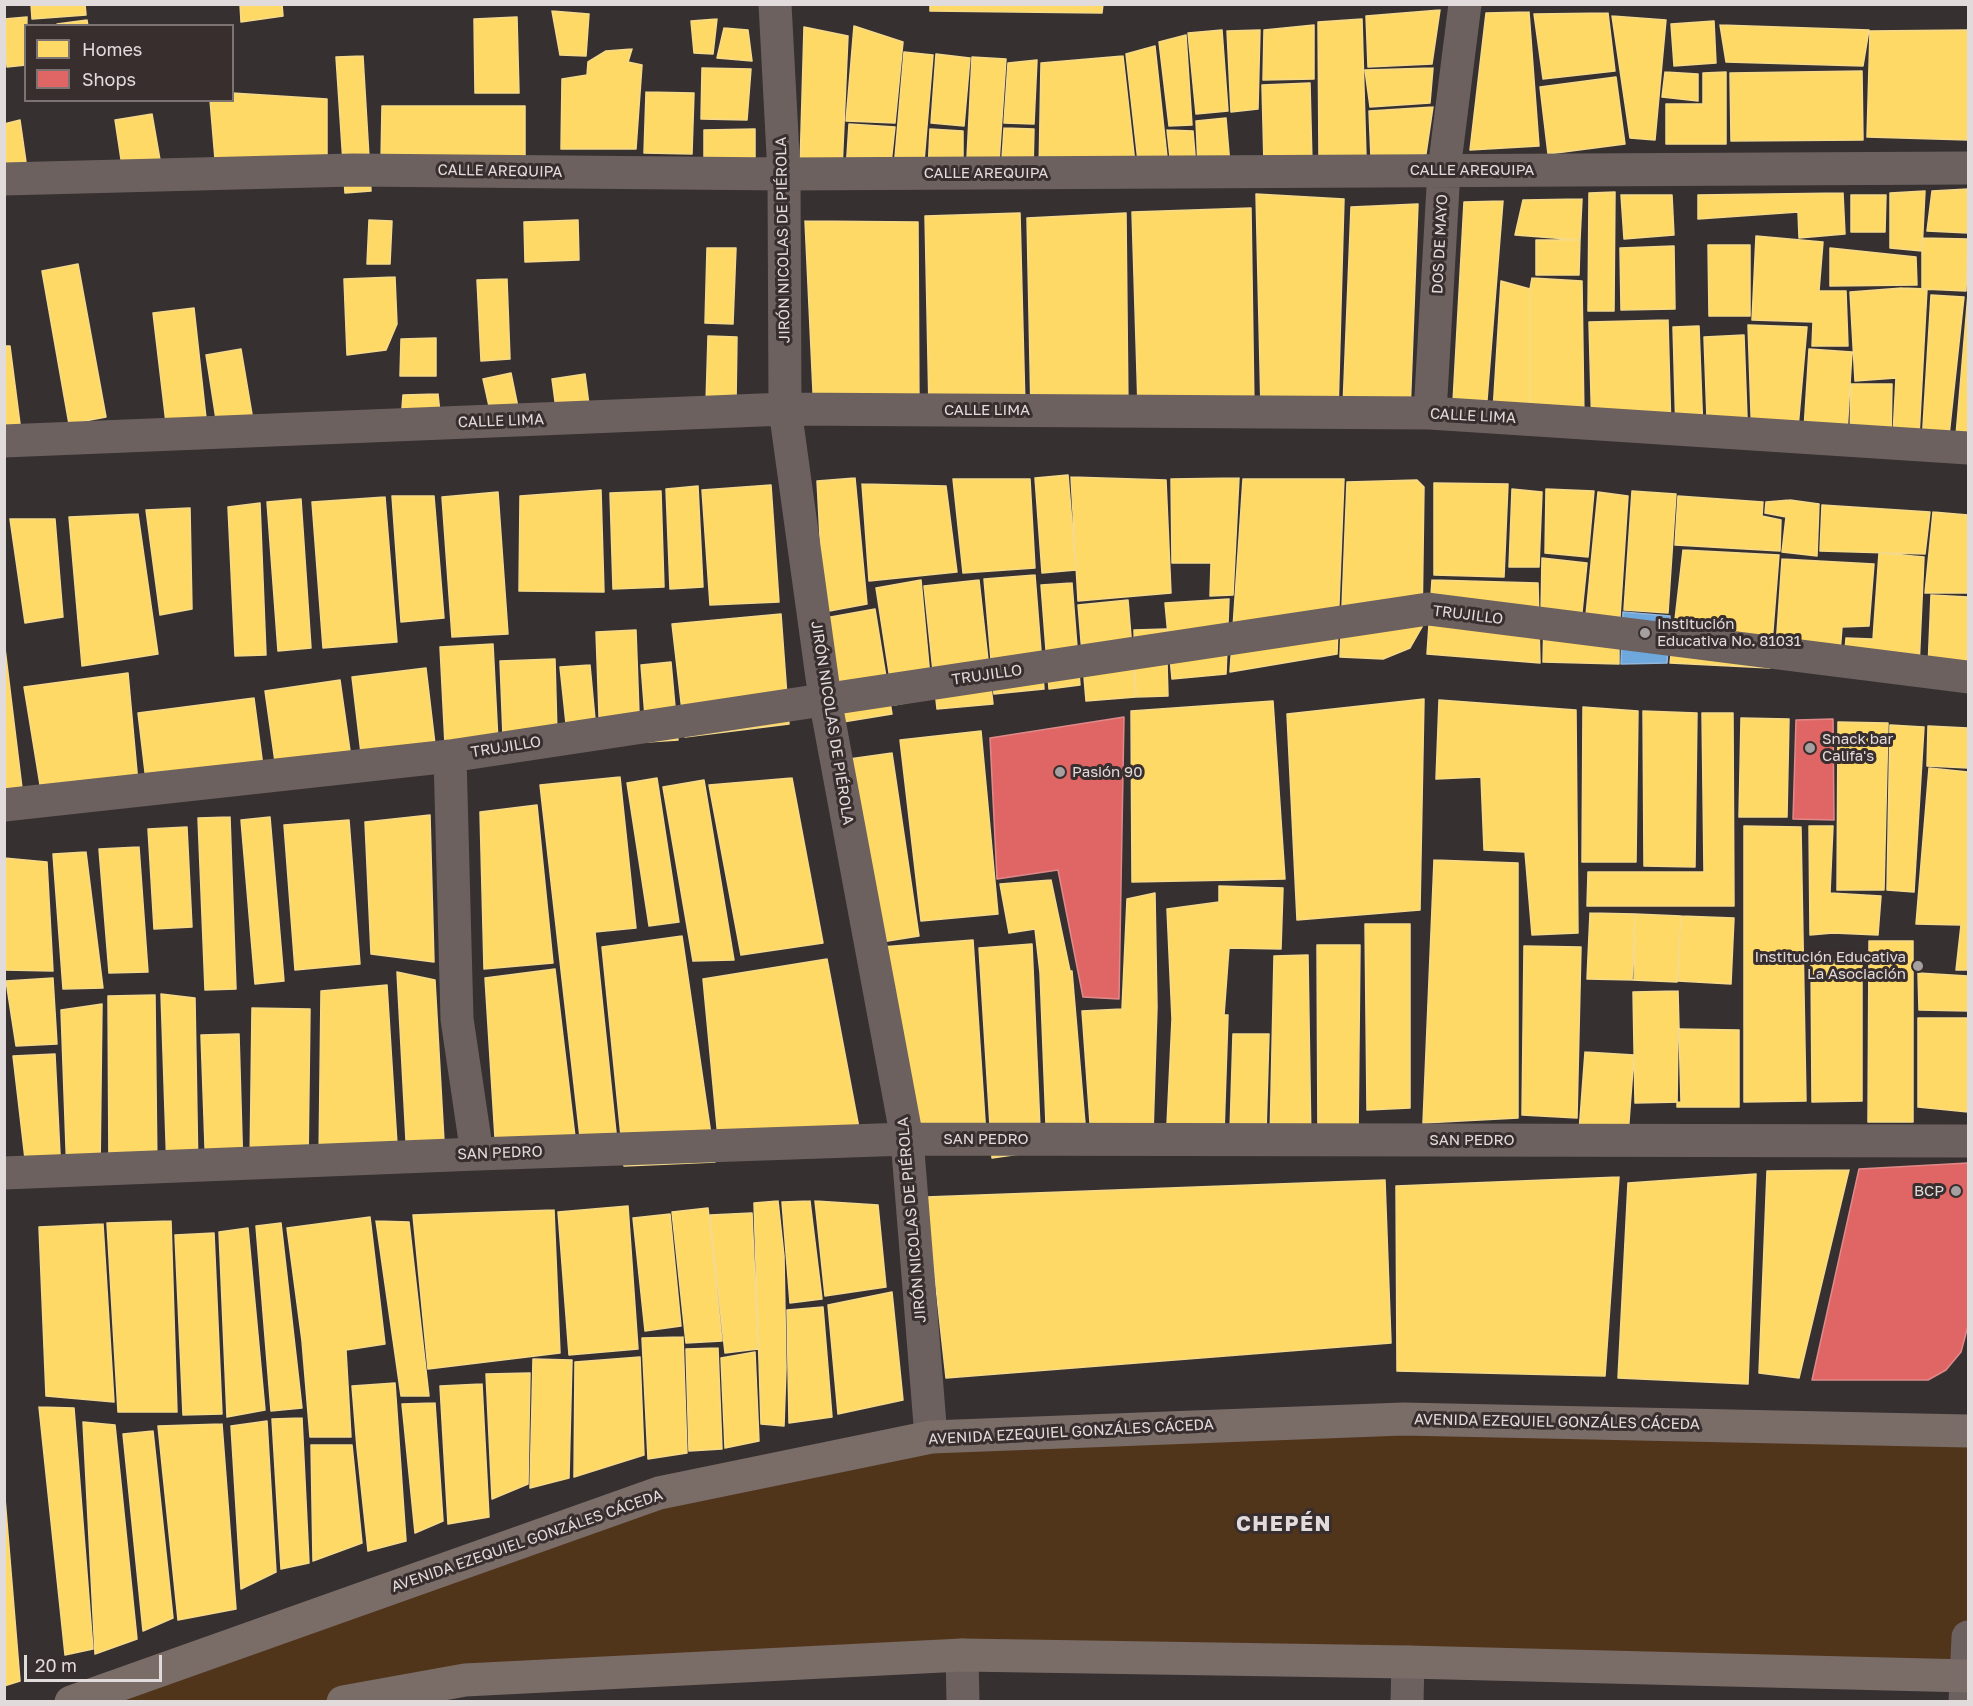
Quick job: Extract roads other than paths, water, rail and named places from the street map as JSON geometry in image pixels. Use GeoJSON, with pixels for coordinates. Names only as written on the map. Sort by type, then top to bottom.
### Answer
{"type":"FeatureCollection","features":[{"type":"Feature","properties":{"kind":"main road","name":"AVENIDA EZEQUIEL GONZÁLES CÁCEDA"},"geometry":{"type":"LineString","coordinates":[[71,1701],[659,1493],[931,1437],[1403,1419],[1968,1431]]}},
{"type":"Feature","properties":{"kind":"main road"},"geometry":{"type":"LineString","coordinates":[[343,1701],[465,1680],[962,1655],[1408,1662],[1966,1685]]}},
{"type":"Feature","properties":{"kind":"street","name":"JIRÓN NICOLAS DE PIÉROLA"},"geometry":{"type":"LineString","coordinates":[[775,4],[784,174],[785,409],[825,699],[907,1139],[931,1437]]}},
{"type":"Feature","properties":{"kind":"street","name":"DOS DE MAYO"},"geometry":{"type":"LineString","coordinates":[[1430,413],[1444,170],[1465,4]]}},
{"type":"Feature","properties":{"kind":"street","name":"CALLE AREQUIPA"},"geometry":{"type":"LineString","coordinates":[[4,179],[353,170],[784,174],[1968,168]]}},
{"type":"Feature","properties":{"kind":"street","name":"CALLE LIMA"},"geometry":{"type":"LineString","coordinates":[[4,441],[785,409],[1430,413],[1968,448]]}},
{"type":"Feature","properties":{"kind":"street","name":"TRUJILLO"},"geometry":{"type":"LineString","coordinates":[[4,805],[450,756],[1428,609],[1968,677]]}},
{"type":"Feature","properties":{"kind":"street"},"geometry":{"type":"LineString","coordinates":[[450,756],[457,1019],[477,1154]]}},
{"type":"Feature","properties":{"kind":"street","name":"SAN PEDRO"},"geometry":{"type":"LineString","coordinates":[[4,1173],[907,1139],[1968,1141]]}},
{"type":"Feature","properties":{"kind":"street"},"geometry":{"type":"LineString","coordinates":[[1966,1685],[1968,1637]]}},
{"type":"Feature","properties":{"kind":"street"},"geometry":{"type":"LineString","coordinates":[[962,1655],[963,1701]]}},
{"type":"Feature","properties":{"kind":"street"},"geometry":{"type":"LineString","coordinates":[[1407,1701],[1408,1662]]}},
{"type":"Feature","properties":{"kind":"place","name":"Institución Educativa No. 81031"},"geometry":{"type":"Point","coordinates":[1645,633]}},
{"type":"Feature","properties":{"kind":"place","name":"Snack bar Califa's"},"geometry":{"type":"Point","coordinates":[1810,748]}},
{"type":"Feature","properties":{"kind":"place","name":"Pasión 90"},"geometry":{"type":"Point","coordinates":[1060,772]}},
{"type":"Feature","properties":{"kind":"place","name":"Institución Educativa La Asociación"},"geometry":{"type":"Point","coordinates":[1918,966]}},
{"type":"Feature","properties":{"kind":"place","name":"BCP"},"geometry":{"type":"Point","coordinates":[1956,1191]}},
{"type":"Feature","properties":{"kind":"district","name":"CHEPÉN"},"geometry":{"type":"Point","coordinates":[1284,1524]}}]}
